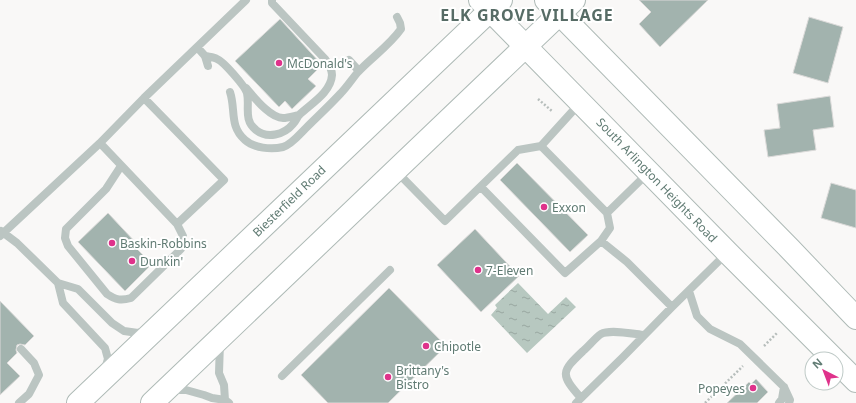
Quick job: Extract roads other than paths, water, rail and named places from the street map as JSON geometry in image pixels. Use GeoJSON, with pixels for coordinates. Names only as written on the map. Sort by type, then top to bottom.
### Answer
{"type":"FeatureCollection","features":[{"type":"Feature","properties":{"kind":"main road","name":"South Arlington Heights Road"},"geometry":{"type":"LineString","coordinates":[[490,3],[526,47],[826,351]]}},
{"type":"Feature","properties":{"kind":"main road","name":"Biesterfield Road"},"geometry":{"type":"LineString","coordinates":[[78,403],[490,3]]}},
{"type":"Feature","properties":{"kind":"main road"},"geometry":{"type":"LineString","coordinates":[[158,397],[526,47],[560,5],[856,318]]}},
{"type":"Feature","properties":{"kind":"main road","name":"South Arlington Heights Road"},"geometry":{"type":"LineString","coordinates":[[844,369],[856,381]]}},
{"type":"Feature","properties":{"kind":"lane"},"geometry":{"type":"LineString","coordinates":[[157,326],[138,333],[124,331],[112,323],[78,289],[58,283],[17,243],[1,233],[100,143],[144,98],[246,0]]}},
{"type":"Feature","properties":{"kind":"lane"},"geometry":{"type":"LineString","coordinates":[[244,86],[247,94],[247,108],[250,123],[260,133],[267,135],[286,131],[299,115],[330,85],[332,74],[330,65],[272,3],[272,0]]}},
{"type":"Feature","properties":{"kind":"lane"},"geometry":{"type":"LineString","coordinates":[[230,92],[236,128],[246,140],[254,146],[274,148],[284,147],[342,92],[359,71],[395,37],[401,29],[397,17]]}},
{"type":"Feature","properties":{"kind":"lane"},"geometry":{"type":"LineString","coordinates":[[197,48],[206,56],[218,59],[265,108],[274,115],[282,118],[299,115]]}},
{"type":"Feature","properties":{"kind":"lane"},"geometry":{"type":"LineString","coordinates":[[206,56],[208,66]]}},
{"type":"Feature","properties":{"kind":"lane"},"geometry":{"type":"LineString","coordinates":[[349,60],[359,71]]}},
{"type":"Feature","properties":{"kind":"lane"},"geometry":{"type":"LineString","coordinates":[[144,98],[224,180],[177,224]]}},
{"type":"Feature","properties":{"kind":"lane"},"geometry":{"type":"LineString","coordinates":[[395,170],[445,221],[482,187],[518,150],[541,146],[580,102]]}},
{"type":"Feature","properties":{"kind":"lane"},"geometry":{"type":"LineString","coordinates":[[100,143],[177,224],[183,236],[181,249],[131,298],[122,301],[108,294],[68,246],[65,238],[66,229],[106,189],[121,166]]}},
{"type":"Feature","properties":{"kind":"lane"},"geometry":{"type":"LineString","coordinates":[[482,187],[565,273],[601,241],[610,228],[607,213],[541,146]]}},
{"type":"Feature","properties":{"kind":"lane"},"geometry":{"type":"LineString","coordinates":[[607,213],[648,172]]}},
{"type":"Feature","properties":{"kind":"lane"},"geometry":{"type":"LineString","coordinates":[[601,241],[627,262],[672,307]]}},
{"type":"Feature","properties":{"kind":"lane"},"geometry":{"type":"LineString","coordinates":[[644,335],[612,332],[602,334],[568,365],[566,375],[568,383],[578,400],[728,253]]}},
{"type":"Feature","properties":{"kind":"lane"},"geometry":{"type":"LineString","coordinates":[[282,376],[390,270]]}},
{"type":"Feature","properties":{"kind":"lane"},"geometry":{"type":"LineString","coordinates":[[58,283],[63,303],[105,348],[108,359],[104,377]]}},
{"type":"Feature","properties":{"kind":"lane"},"geometry":{"type":"LineString","coordinates":[[689,291],[698,316],[710,329],[740,344],[784,387],[790,400],[789,403]]}},
{"type":"Feature","properties":{"kind":"lane"},"geometry":{"type":"LineString","coordinates":[[158,397],[186,390],[227,401],[220,373],[220,337]]}},
{"type":"Feature","properties":{"kind":"lane"},"geometry":{"type":"LineString","coordinates":[[19,403],[29,394],[39,375],[34,363],[21,350]]}},
{"type":"Feature","properties":{"kind":"lane"},"geometry":{"type":"LineString","coordinates":[[779,403],[782,399],[784,387]]}},
{"type":"Feature","properties":{"kind":"water"},"geometry":{"type":"Polygon","coordinates":[[[518,283],[548,314],[566,297],[576,307],[527,353],[491,315],[497,308],[495,305],[518,283]]]}},
{"type":"Feature","properties":{"kind":"place","name":"McDonald's"},"geometry":{"type":"Point","coordinates":[279,63]}},
{"type":"Feature","properties":{"kind":"place","name":"Exxon"},"geometry":{"type":"Point","coordinates":[544,207]}},
{"type":"Feature","properties":{"kind":"place","name":"Baskin-Robbins"},"geometry":{"type":"Point","coordinates":[112,243]}},
{"type":"Feature","properties":{"kind":"place","name":"Dunkin'"},"geometry":{"type":"Point","coordinates":[132,261]}},
{"type":"Feature","properties":{"kind":"place","name":"7-Eleven"},"geometry":{"type":"Point","coordinates":[478,270]}},
{"type":"Feature","properties":{"kind":"place","name":"Chipotle"},"geometry":{"type":"Point","coordinates":[426,346]}},
{"type":"Feature","properties":{"kind":"place","name":"Brittany's Bistro"},"geometry":{"type":"Point","coordinates":[388,377]}},
{"type":"Feature","properties":{"kind":"place","name":"Popeyes"},"geometry":{"type":"Point","coordinates":[753,388]}},
{"type":"Feature","properties":{"kind":"district","name":"ELK GROVE VILLAGE"},"geometry":{"type":"Point","coordinates":[527,15]}}]}
